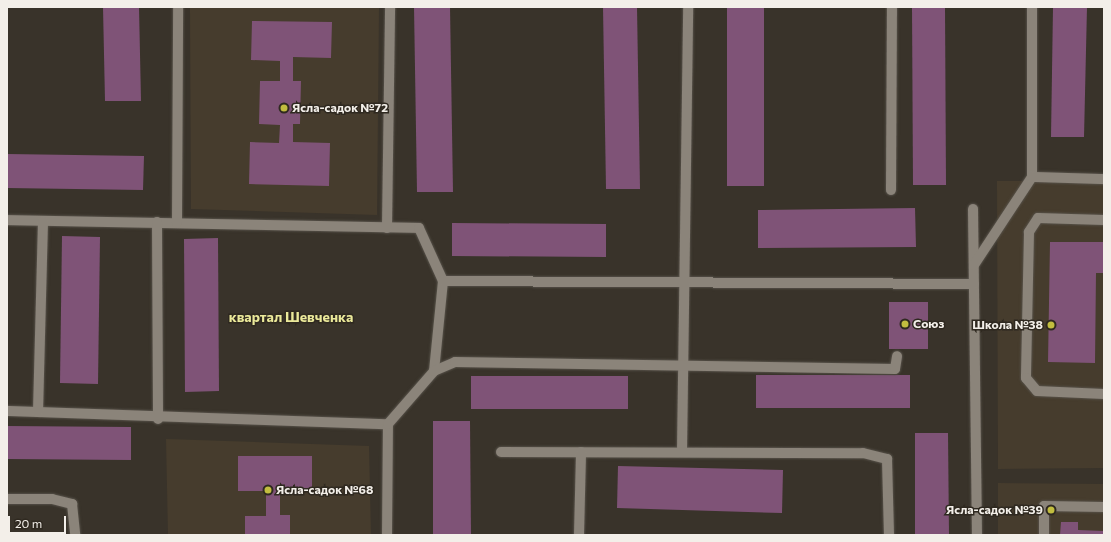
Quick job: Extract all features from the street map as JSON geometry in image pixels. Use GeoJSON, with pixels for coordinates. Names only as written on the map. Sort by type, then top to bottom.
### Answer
{"type":"FeatureCollection","features":[{"type":"Feature","properties":{"kind":"lane"},"geometry":{"type":"LineString","coordinates":[[177,223],[178,7]]}},
{"type":"Feature","properties":{"kind":"lane"},"geometry":{"type":"LineString","coordinates":[[387,228],[390,7]]}},
{"type":"Feature","properties":{"kind":"lane"},"geometry":{"type":"LineString","coordinates":[[682,451],[688,7]]}},
{"type":"Feature","properties":{"kind":"lane"},"geometry":{"type":"LineString","coordinates":[[890,190],[892,7]]}},
{"type":"Feature","properties":{"kind":"lane"},"geometry":{"type":"LineString","coordinates":[[974,265],[1032,177],[1032,7]]}},
{"type":"Feature","properties":{"kind":"lane"},"geometry":{"type":"LineString","coordinates":[[1032,177],[1104,180]]}},
{"type":"Feature","properties":{"kind":"lane"},"geometry":{"type":"LineString","coordinates":[[973,209],[976,535]]}},
{"type":"Feature","properties":{"kind":"lane"},"geometry":{"type":"LineString","coordinates":[[1104,220],[1038,218],[1029,232],[1026,378],[1037,391],[1104,394]]}},
{"type":"Feature","properties":{"kind":"lane"},"geometry":{"type":"LineString","coordinates":[[7,220],[419,228],[443,281],[434,371]]}},
{"type":"Feature","properties":{"kind":"lane"},"geometry":{"type":"LineString","coordinates":[[38,412],[43,221]]}},
{"type":"Feature","properties":{"kind":"lane"},"geometry":{"type":"LineString","coordinates":[[157,222],[158,419]]}},
{"type":"Feature","properties":{"kind":"lane"},"geometry":{"type":"LineString","coordinates":[[443,281],[684,281],[974,284]]}},
{"type":"Feature","properties":{"kind":"lane"},"geometry":{"type":"LineString","coordinates":[[387,535],[388,424],[434,371],[455,362],[683,367],[895,369],[896,356]]}},
{"type":"Feature","properties":{"kind":"lane"},"geometry":{"type":"LineString","coordinates":[[7,411],[158,419],[388,424]]}},
{"type":"Feature","properties":{"kind":"lane"},"geometry":{"type":"LineString","coordinates":[[501,452],[682,451],[863,453],[887,459],[889,535]]}},
{"type":"Feature","properties":{"kind":"lane"},"geometry":{"type":"LineString","coordinates":[[579,535],[581,452]]}},
{"type":"Feature","properties":{"kind":"lane"},"geometry":{"type":"LineString","coordinates":[[7,499],[52,499],[72,504],[75,535]]}},
{"type":"Feature","properties":{"kind":"lane"},"geometry":{"type":"LineString","coordinates":[[1044,535],[1044,506],[1104,507]]}},
{"type":"Feature","properties":{"kind":"shaded area","name":"Ясла-садок №72"},"geometry":{"type":"Polygon","coordinates":[[[190,7],[379,7],[377,215],[191,209],[190,7]]]}},
{"type":"Feature","properties":{"kind":"shaded area","name":"Школа №38"},"geometry":{"type":"Polygon","coordinates":[[[997,181],[1104,181],[1104,468],[998,469],[997,181]]]}},
{"type":"Feature","properties":{"kind":"shaded area","name":"Ясла-садок №68"},"geometry":{"type":"Polygon","coordinates":[[[166,439],[369,446],[371,535],[168,535],[166,439]]]}},
{"type":"Feature","properties":{"kind":"shaded area","name":"Ясла-садок №39"},"geometry":{"type":"Polygon","coordinates":[[[998,483],[1104,484],[1104,535],[998,535],[998,483]]]}},
{"type":"Feature","properties":{"kind":"building"},"geometry":{"type":"Polygon","coordinates":[[[103,7],[139,7],[141,101],[105,101],[103,7]]]}},
{"type":"Feature","properties":{"kind":"building"},"geometry":{"type":"Polygon","coordinates":[[[414,7],[450,7],[453,192],[417,192],[414,7]]]}},
{"type":"Feature","properties":{"kind":"building"},"geometry":{"type":"Polygon","coordinates":[[[603,7],[637,7],[640,189],[606,189],[603,7]]]}},
{"type":"Feature","properties":{"kind":"building"},"geometry":{"type":"Polygon","coordinates":[[[727,7],[764,7],[764,186],[727,186],[727,7]]]}},
{"type":"Feature","properties":{"kind":"building"},"geometry":{"type":"Polygon","coordinates":[[[912,7],[945,7],[946,185],[913,185],[912,7]]]}},
{"type":"Feature","properties":{"kind":"building"},"geometry":{"type":"Polygon","coordinates":[[[1053,7],[1087,7],[1084,137],[1051,137],[1053,7]]]}},
{"type":"Feature","properties":{"kind":"building"},"geometry":{"type":"Polygon","coordinates":[[[252,21],[332,22],[331,58],[293,57],[293,81],[301,81],[300,124],[293,124],[293,142],[330,143],[329,186],[249,184],[250,142],[279,143],[280,125],[259,124],[260,81],[280,81],[280,61],[251,60],[252,21]]]}},
{"type":"Feature","properties":{"kind":"building"},"geometry":{"type":"Polygon","coordinates":[[[7,154],[144,156],[143,190],[7,188],[7,154]]]}},
{"type":"Feature","properties":{"kind":"building"},"geometry":{"type":"Polygon","coordinates":[[[915,208],[916,247],[758,248],[758,210],[915,208]]]}},
{"type":"Feature","properties":{"kind":"building"},"geometry":{"type":"Polygon","coordinates":[[[452,223],[606,224],[606,257],[452,256],[452,223]]]}},
{"type":"Feature","properties":{"kind":"building"},"geometry":{"type":"Polygon","coordinates":[[[62,236],[100,237],[98,384],[60,383],[62,236]]]}},
{"type":"Feature","properties":{"kind":"building"},"geometry":{"type":"Polygon","coordinates":[[[218,238],[219,391],[185,392],[184,239],[218,238]]]}},
{"type":"Feature","properties":{"kind":"building"},"geometry":{"type":"Polygon","coordinates":[[[1050,242],[1104,242],[1104,273],[1096,273],[1095,363],[1048,362],[1050,242]]]}},
{"type":"Feature","properties":{"kind":"building"},"geometry":{"type":"Polygon","coordinates":[[[889,302],[928,302],[928,349],[889,349],[889,302]]]}},
{"type":"Feature","properties":{"kind":"building"},"geometry":{"type":"Polygon","coordinates":[[[756,375],[910,375],[910,408],[756,408],[756,375]]]}},
{"type":"Feature","properties":{"kind":"building"},"geometry":{"type":"Polygon","coordinates":[[[471,376],[628,376],[628,409],[471,409],[471,376]]]}},
{"type":"Feature","properties":{"kind":"building"},"geometry":{"type":"Polygon","coordinates":[[[433,421],[470,421],[471,535],[433,535],[433,421]]]}},
{"type":"Feature","properties":{"kind":"building"},"geometry":{"type":"Polygon","coordinates":[[[7,426],[131,427],[131,460],[7,459],[7,426]]]}},
{"type":"Feature","properties":{"kind":"building"},"geometry":{"type":"Polygon","coordinates":[[[915,433],[948,433],[949,535],[915,535],[915,433]]]}},
{"type":"Feature","properties":{"kind":"building"},"geometry":{"type":"Polygon","coordinates":[[[238,456],[312,456],[312,492],[280,492],[280,515],[290,515],[290,535],[245,535],[245,516],[266,516],[266,491],[238,491],[238,456]]]}},
{"type":"Feature","properties":{"kind":"building"},"geometry":{"type":"Polygon","coordinates":[[[618,466],[783,470],[782,513],[617,508],[618,466]]]}},
{"type":"Feature","properties":{"kind":"building"},"geometry":{"type":"Polygon","coordinates":[[[1061,522],[1078,522],[1078,530],[1104,531],[1104,535],[1060,535],[1061,522]]]}},
{"type":"Feature","properties":{"kind":"place","name":"Ясла-садок №72"},"geometry":{"type":"Point","coordinates":[284,108]}},
{"type":"Feature","properties":{"kind":"place","name":"Союз"},"geometry":{"type":"Point","coordinates":[905,324]}},
{"type":"Feature","properties":{"kind":"place","name":"Школа №38"},"geometry":{"type":"Point","coordinates":[1051,325]}},
{"type":"Feature","properties":{"kind":"place","name":"Ясла-садок №68"},"geometry":{"type":"Point","coordinates":[268,490]}},
{"type":"Feature","properties":{"kind":"place","name":"Ясла-садок №39"},"geometry":{"type":"Point","coordinates":[1051,510]}},
{"type":"Feature","properties":{"kind":"district","name":"квартал Шевченка"},"geometry":{"type":"Point","coordinates":[291,317]}}]}
